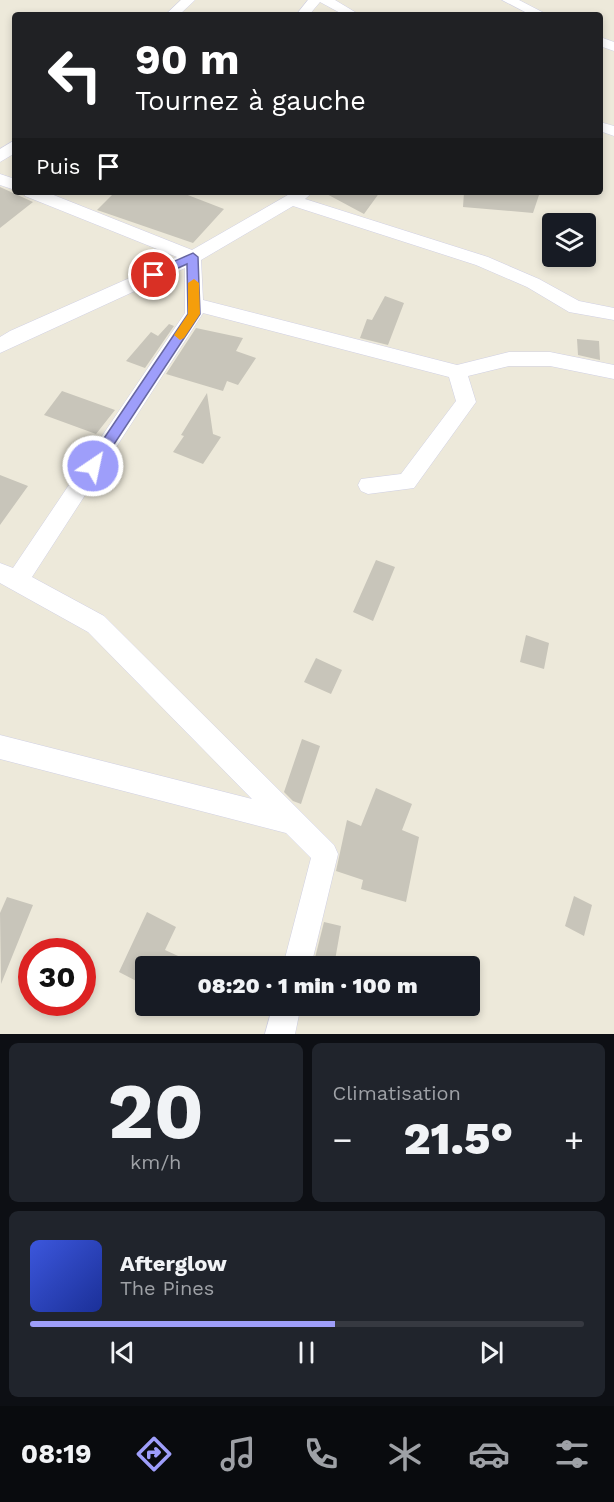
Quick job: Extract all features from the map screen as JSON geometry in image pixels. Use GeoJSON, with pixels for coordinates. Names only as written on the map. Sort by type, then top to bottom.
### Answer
{"type":"FeatureCollection","features":[{"type":"Feature","properties":{"kind":"street"},"geometry":{"type":"LineString","coordinates":[[175,12],[189,0]]}},
{"type":"Feature","properties":{"kind":"street"},"geometry":{"type":"LineString","coordinates":[[305,12],[315,0]]}},
{"type":"Feature","properties":{"kind":"street"},"geometry":{"type":"LineString","coordinates":[[325,0],[348,12]]}},
{"type":"Feature","properties":{"kind":"street"},"geometry":{"type":"LineString","coordinates":[[508,0],[535,12]]}},
{"type":"Feature","properties":{"kind":"street"},"geometry":{"type":"LineString","coordinates":[[0,157],[12,147]]}},
{"type":"Feature","properties":{"kind":"street"},"geometry":{"type":"LineString","coordinates":[[38,195],[193,257]]}},
{"type":"Feature","properties":{"kind":"street"},"geometry":{"type":"LineString","coordinates":[[0,346],[16,336],[193,257],[299,196],[482,261],[533,284],[575,307],[614,314]]}},
{"type":"Feature","properties":{"kind":"street"},"geometry":{"type":"LineString","coordinates":[[193,257],[194,314],[8,576],[96,624],[325,854],[300,956]]}},
{"type":"Feature","properties":{"kind":"street"},"geometry":{"type":"LineString","coordinates":[[194,304],[457,372],[509,359],[550,359],[614,372]]}},
{"type":"Feature","properties":{"kind":"street"},"geometry":{"type":"LineString","coordinates":[[368,485],[407,482],[466,402],[457,372]]}},
{"type":"Feature","properties":{"kind":"street"},"geometry":{"type":"LineString","coordinates":[[0,747],[296,824]]}},
{"type":"Feature","properties":{"kind":"street"},"geometry":{"type":"LineString","coordinates":[[280,1034],[284,1016]]}},
{"type":"Feature","properties":{"kind":"building"},"geometry":{"type":"Polygon","coordinates":[[[0,187],[12,192],[12,195],[33,202],[0,228],[0,187]]]}},
{"type":"Feature","properties":{"kind":"building"},"geometry":{"type":"Polygon","coordinates":[[[112,195],[188,195],[224,209],[193,243],[97,210],[112,195]]]}},
{"type":"Feature","properties":{"kind":"building"},"geometry":{"type":"Polygon","coordinates":[[[329,195],[378,195],[364,214],[329,195]]]}},
{"type":"Feature","properties":{"kind":"building"},"geometry":{"type":"Polygon","coordinates":[[[464,195],[539,195],[533,213],[463,207],[464,195]]]}},
{"type":"Feature","properties":{"kind":"building"},"geometry":{"type":"Polygon","coordinates":[[[385,296],[404,303],[388,345],[360,338],[367,319],[372,320],[385,296]]]}},
{"type":"Feature","properties":{"kind":"building"},"geometry":{"type":"Polygon","coordinates":[[[169,324],[174,326],[145,368],[126,361],[151,332],[158,336],[169,324]]]}},
{"type":"Feature","properties":{"kind":"building"},"geometry":{"type":"Polygon","coordinates":[[[196,328],[243,338],[236,351],[256,358],[238,385],[227,381],[223,391],[166,374],[196,328]]]}},
{"type":"Feature","properties":{"kind":"building"},"geometry":{"type":"Polygon","coordinates":[[[577,339],[599,341],[600,360],[578,355],[577,339]]]}},
{"type":"Feature","properties":{"kind":"building"},"geometry":{"type":"Polygon","coordinates":[[[62,391],[115,410],[96,434],[44,415],[62,391]]]}},
{"type":"Feature","properties":{"kind":"building"},"geometry":{"type":"Polygon","coordinates":[[[207,393],[213,434],[221,437],[203,464],[173,452],[207,393]]]}},
{"type":"Feature","properties":{"kind":"building"},"geometry":{"type":"Polygon","coordinates":[[[0,475],[28,486],[0,525],[0,475]]]}},
{"type":"Feature","properties":{"kind":"building"},"geometry":{"type":"Polygon","coordinates":[[[376,560],[395,567],[373,621],[353,612],[376,560]]]}},
{"type":"Feature","properties":{"kind":"building"},"geometry":{"type":"Polygon","coordinates":[[[526,635],[549,643],[544,669],[520,662],[526,635]]]}},
{"type":"Feature","properties":{"kind":"building"},"geometry":{"type":"Polygon","coordinates":[[[316,658],[342,670],[331,694],[304,682],[316,658]]]}},
{"type":"Feature","properties":{"kind":"building"},"geometry":{"type":"Polygon","coordinates":[[[302,739],[320,746],[301,804],[293,801],[284,792],[302,739]]]}},
{"type":"Feature","properties":{"kind":"building"},"geometry":{"type":"Polygon","coordinates":[[[376,788],[412,804],[402,830],[419,837],[406,902],[361,889],[363,880],[336,871],[347,820],[361,826],[376,788]]]}},
{"type":"Feature","properties":{"kind":"building"},"geometry":{"type":"Polygon","coordinates":[[[574,896],[592,905],[584,936],[565,926],[574,896]]]}},
{"type":"Feature","properties":{"kind":"building"},"geometry":{"type":"Polygon","coordinates":[[[7,897],[33,905],[1,984],[0,913],[7,897]]]}},
{"type":"Feature","properties":{"kind":"building"},"geometry":{"type":"Polygon","coordinates":[[[147,912],[176,927],[165,950],[178,956],[135,956],[135,980],[119,972],[147,912]]]}},
{"type":"Feature","properties":{"kind":"building"},"geometry":{"type":"Polygon","coordinates":[[[324,922],[341,926],[336,956],[316,956],[324,922]]]}},
{"type":"Feature","properties":{"kind":"slow traffic"},"geometry":{"type":"LineString","coordinates":[[180,335],[194,314],[194,283]]}},
{"type":"Feature","properties":{"kind":"route"},"geometry":{"type":"LineString","coordinates":[[93,466],[194,314],[193,257],[154,275]]}}]}
